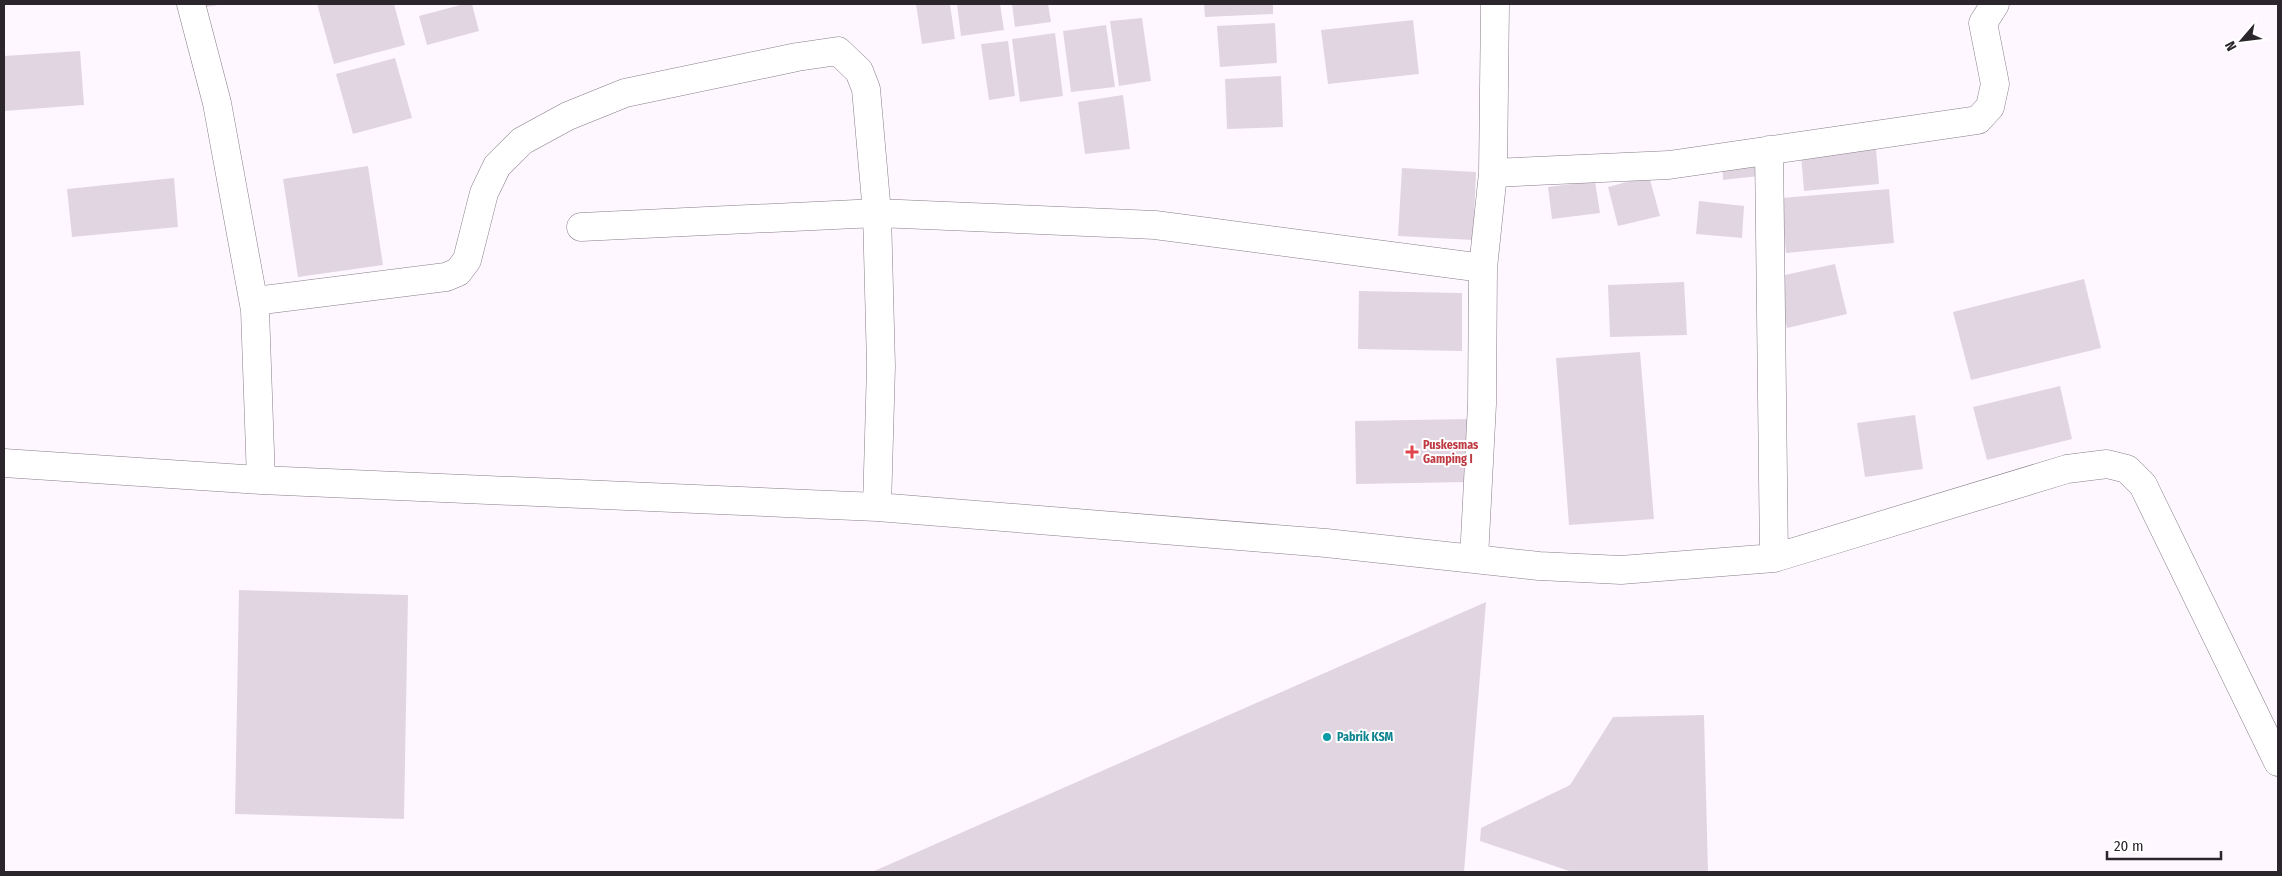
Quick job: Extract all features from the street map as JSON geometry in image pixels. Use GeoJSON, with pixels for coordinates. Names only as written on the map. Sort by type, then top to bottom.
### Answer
{"type":"FeatureCollection","features":[{"type":"Feature","properties":{"kind":"street"},"geometry":{"type":"LineString","coordinates":[[191,4],[217,103],[254,300],[261,480]]}},
{"type":"Feature","properties":{"kind":"street"},"geometry":{"type":"LineString","coordinates":[[1474,559],[1482,404],[1483,268],[1493,173],[1495,4]]}},
{"type":"Feature","properties":{"kind":"street"},"geometry":{"type":"LineString","coordinates":[[1493,173],[1669,165],[1978,120],[1990,107],[1995,84],[1983,23],[1994,4]]}},
{"type":"Feature","properties":{"kind":"street"},"geometry":{"type":"LineString","coordinates":[[254,300],[446,277],[458,272],[467,260],[484,193],[497,166],[522,141],[568,116],[625,93],[838,51],[850,60],[859,71],[866,89],[877,213],[881,366],[877,507]]}},
{"type":"Feature","properties":{"kind":"street"},"geometry":{"type":"LineString","coordinates":[[1769,150],[1774,558]]}},
{"type":"Feature","properties":{"kind":"street"},"geometry":{"type":"LineString","coordinates":[[581,227],[877,213],[1154,225],[1483,268]]}},
{"type":"Feature","properties":{"kind":"street"},"geometry":{"type":"LineString","coordinates":[[4,463],[261,480],[877,507],[1181,530],[1539,566],[1621,570],[1774,558],[2067,469],[2107,464],[2127,469],[2143,485],[2278,762]]}},
{"type":"Feature","properties":{"kind":"building"},"geometry":{"type":"Polygon","coordinates":[[[206,4],[218,4],[218,5],[206,7],[206,4]]]}},
{"type":"Feature","properties":{"kind":"building"},"geometry":{"type":"Polygon","coordinates":[[[317,4],[394,4],[405,45],[334,64],[317,4]]]}},
{"type":"Feature","properties":{"kind":"building"},"geometry":{"type":"Polygon","coordinates":[[[464,4],[472,4],[479,31],[427,45],[419,16],[464,4]]]}},
{"type":"Feature","properties":{"kind":"building"},"geometry":{"type":"Polygon","coordinates":[[[916,4],[950,4],[955,39],[922,44],[916,4]]]}},
{"type":"Feature","properties":{"kind":"building"},"geometry":{"type":"Polygon","coordinates":[[[957,4],[1000,4],[1004,30],[961,36],[957,4]]]}},
{"type":"Feature","properties":{"kind":"building"},"geometry":{"type":"Polygon","coordinates":[[[1012,4],[1048,4],[1051,22],[1015,27],[1012,4]]]}},
{"type":"Feature","properties":{"kind":"building"},"geometry":{"type":"Polygon","coordinates":[[[1204,4],[1273,4],[1273,14],[1205,17],[1204,4]]]}},
{"type":"Feature","properties":{"kind":"building"},"geometry":{"type":"Polygon","coordinates":[[[1142,18],[1151,81],[1119,86],[1110,21],[1142,18]]]}},
{"type":"Feature","properties":{"kind":"building"},"geometry":{"type":"Polygon","coordinates":[[[1413,20],[1419,74],[1328,84],[1321,30],[1413,20]]]}},
{"type":"Feature","properties":{"kind":"building"},"geometry":{"type":"Polygon","coordinates":[[[1275,23],[1277,63],[1220,67],[1217,26],[1275,23]]]}},
{"type":"Feature","properties":{"kind":"building"},"geometry":{"type":"Polygon","coordinates":[[[1106,25],[1115,87],[1071,92],[1063,31],[1106,25]]]}},
{"type":"Feature","properties":{"kind":"building"},"geometry":{"type":"Polygon","coordinates":[[[1055,33],[1063,96],[1020,102],[1012,39],[1055,33]]]}},
{"type":"Feature","properties":{"kind":"building"},"geometry":{"type":"Polygon","coordinates":[[[1008,41],[1015,96],[989,100],[981,44],[1008,41]]]}},
{"type":"Feature","properties":{"kind":"building"},"geometry":{"type":"Polygon","coordinates":[[[80,51],[84,105],[4,111],[4,56],[80,51]]]}},
{"type":"Feature","properties":{"kind":"building"},"geometry":{"type":"Polygon","coordinates":[[[395,58],[412,118],[353,134],[336,74],[395,58]]]}},
{"type":"Feature","properties":{"kind":"building"},"geometry":{"type":"Polygon","coordinates":[[[1281,76],[1283,127],[1227,129],[1225,79],[1281,76]]]}},
{"type":"Feature","properties":{"kind":"building"},"geometry":{"type":"Polygon","coordinates":[[[1123,95],[1130,149],[1085,154],[1078,102],[1123,95]]]}},
{"type":"Feature","properties":{"kind":"building"},"geometry":{"type":"Polygon","coordinates":[[[1876,149],[1879,184],[1804,191],[1801,155],[1876,149]]]}},
{"type":"Feature","properties":{"kind":"building"},"geometry":{"type":"Polygon","coordinates":[[[1757,156],[1759,176],[1723,180],[1722,160],[1757,156]]]}},
{"type":"Feature","properties":{"kind":"building"},"geometry":{"type":"Polygon","coordinates":[[[368,166],[383,265],[298,277],[283,179],[368,166]]]}},
{"type":"Feature","properties":{"kind":"building"},"geometry":{"type":"Polygon","coordinates":[[[1402,168],[1476,172],[1473,240],[1398,236],[1402,168]]]}},
{"type":"Feature","properties":{"kind":"building"},"geometry":{"type":"Polygon","coordinates":[[[1649,176],[1660,216],[1618,226],[1608,187],[1649,176]]]}},
{"type":"Feature","properties":{"kind":"building"},"geometry":{"type":"Polygon","coordinates":[[[174,178],[178,227],[72,237],[67,189],[174,178]]]}},
{"type":"Feature","properties":{"kind":"building"},"geometry":{"type":"Polygon","coordinates":[[[1595,181],[1600,213],[1552,219],[1548,187],[1595,181]]]}},
{"type":"Feature","properties":{"kind":"building"},"geometry":{"type":"Polygon","coordinates":[[[1889,189],[1894,243],[1786,253],[1781,198],[1889,189]]]}},
{"type":"Feature","properties":{"kind":"building"},"geometry":{"type":"Polygon","coordinates":[[[1699,201],[1744,206],[1742,238],[1696,234],[1699,201]]]}},
{"type":"Feature","properties":{"kind":"building"},"geometry":{"type":"Polygon","coordinates":[[[1835,264],[1847,314],[1787,328],[1776,277],[1835,264]]]}},
{"type":"Feature","properties":{"kind":"building"},"geometry":{"type":"Polygon","coordinates":[[[2084,279],[2101,348],[1971,380],[1953,312],[2084,279]]]}},
{"type":"Feature","properties":{"kind":"building"},"geometry":{"type":"Polygon","coordinates":[[[1684,282],[1687,335],[1610,337],[1608,285],[1684,282]]]}},
{"type":"Feature","properties":{"kind":"building"},"geometry":{"type":"Polygon","coordinates":[[[1359,291],[1462,293],[1462,351],[1358,349],[1359,291]]]}},
{"type":"Feature","properties":{"kind":"building"},"geometry":{"type":"Polygon","coordinates":[[[1640,352],[1654,519],[1569,525],[1556,358],[1640,352]]]}},
{"type":"Feature","properties":{"kind":"building"},"geometry":{"type":"Polygon","coordinates":[[[2060,386],[2072,439],[1987,460],[1973,407],[2060,386]]]}},
{"type":"Feature","properties":{"kind":"building"},"geometry":{"type":"Polygon","coordinates":[[[1915,415],[1923,469],[1865,477],[1857,423],[1915,415]]]}},
{"type":"Feature","properties":{"kind":"building","name":"Puskesmas Gamping I"},"geometry":{"type":"Polygon","coordinates":[[[1468,419],[1469,482],[1356,484],[1355,421],[1468,419]]]}},
{"type":"Feature","properties":{"kind":"building"},"geometry":{"type":"Polygon","coordinates":[[[239,590],[408,595],[404,819],[235,814],[239,590]]]}},
{"type":"Feature","properties":{"kind":"building","name":"Pabrik KSM"},"geometry":{"type":"Polygon","coordinates":[[[1486,602],[1464,872],[872,872],[1486,602]]]}},
{"type":"Feature","properties":{"kind":"building"},"geometry":{"type":"Polygon","coordinates":[[[1704,715],[1708,872],[1572,872],[1480,841],[1481,828],[1570,785],[1613,717],[1704,715]]]}},
{"type":"Feature","properties":{"kind":"place","name":"Puskesmas Gamping I"},"geometry":{"type":"Point","coordinates":[1412,452]}},
{"type":"Feature","properties":{"kind":"place","name":"Pabrik KSM"},"geometry":{"type":"Point","coordinates":[1327,737]}}]}
